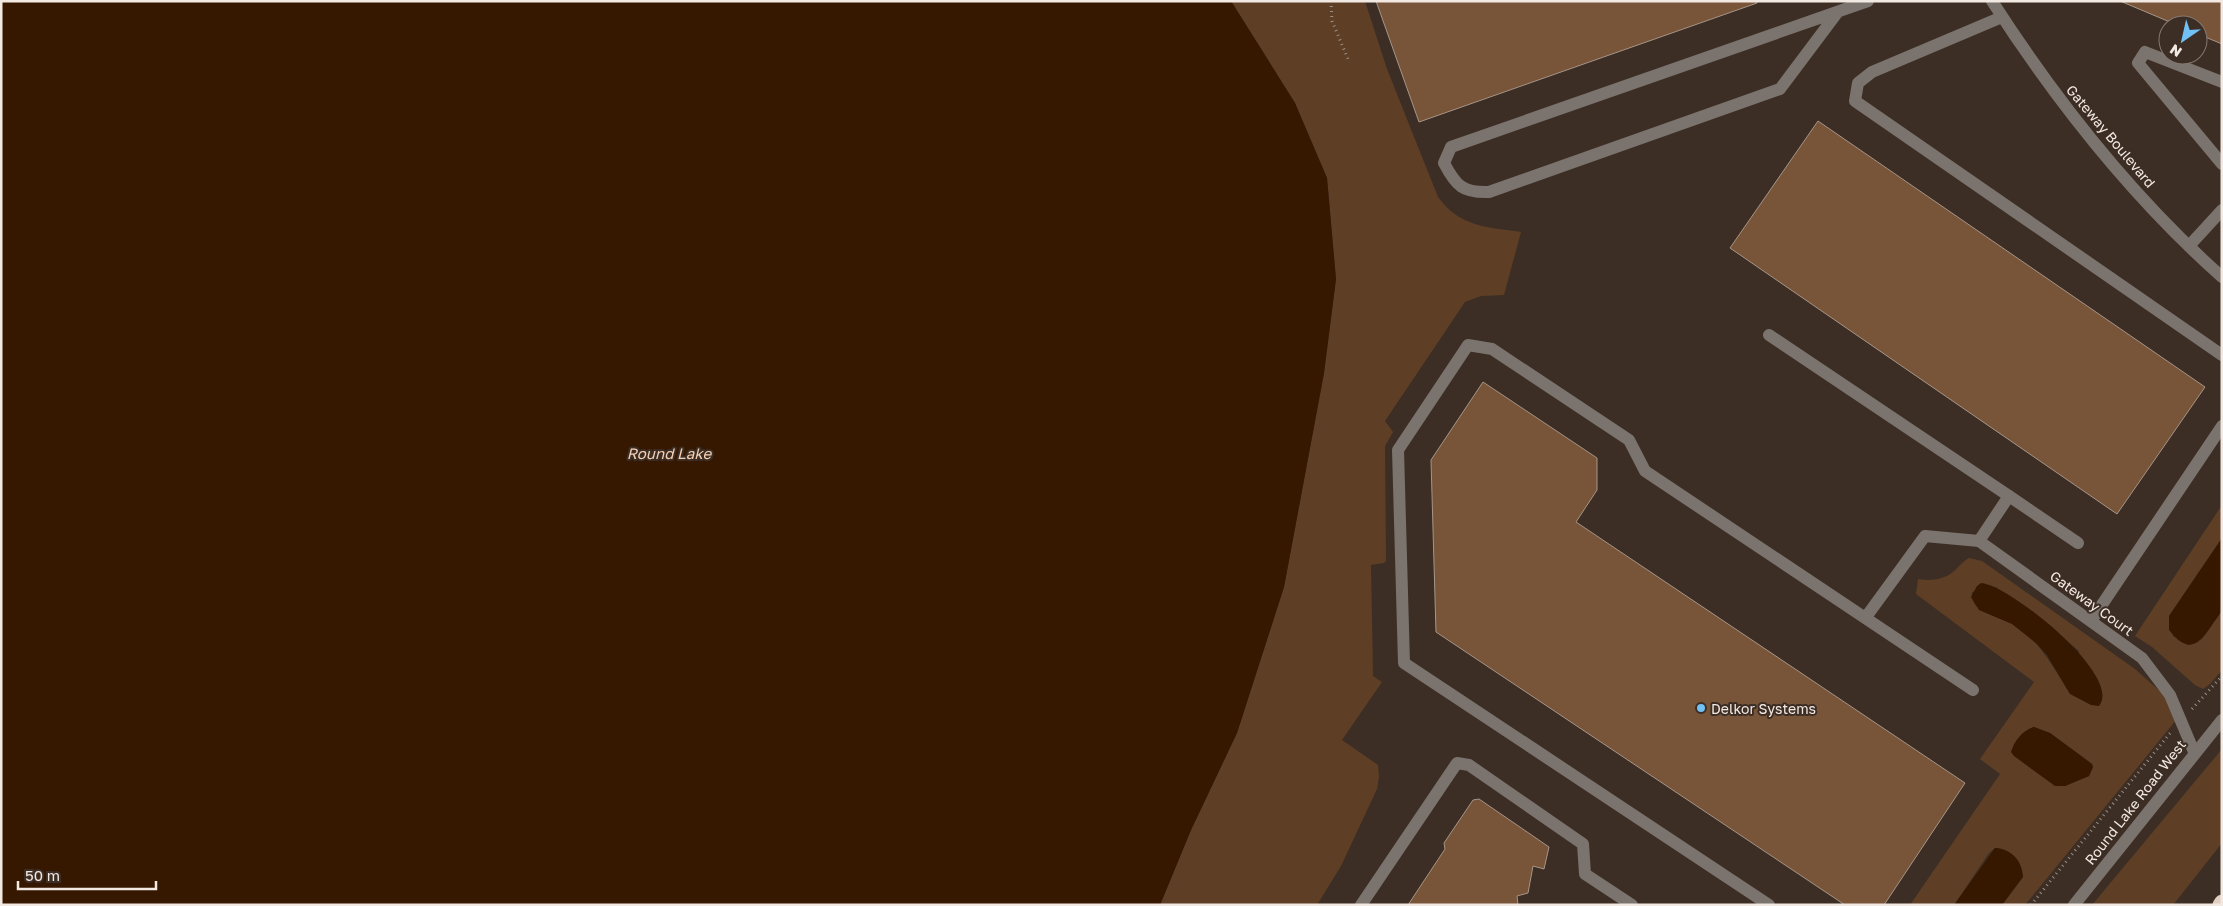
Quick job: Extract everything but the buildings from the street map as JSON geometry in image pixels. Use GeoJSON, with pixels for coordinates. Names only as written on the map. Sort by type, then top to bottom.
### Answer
{"type":"FeatureCollection","features":[{"type":"Feature","properties":{"kind":"street"},"geometry":{"type":"LineString","coordinates":[[1837,13],[1780,89],[1489,192],[1473,193],[1454,181],[1444,164],[1451,147],[1868,1]]}},
{"type":"Feature","properties":{"kind":"street","name":"Gateway Boulevard"},"geometry":{"type":"LineString","coordinates":[[1992,1],[2027,54],[2083,129],[2125,180],[2222,277]]}},
{"type":"Feature","properties":{"kind":"street"},"geometry":{"type":"LineString","coordinates":[[2002,17],[1872,72],[1858,83],[1855,101],[2222,355]]}},
{"type":"Feature","properties":{"kind":"street"},"geometry":{"type":"LineString","coordinates":[[2222,82],[2145,52],[2138,63],[2222,164]]}},
{"type":"Feature","properties":{"kind":"street"},"geometry":{"type":"LineString","coordinates":[[2189,246],[2222,210]]}},
{"type":"Feature","properties":{"kind":"street"},"geometry":{"type":"LineString","coordinates":[[1769,335],[2078,543]]}},
{"type":"Feature","properties":{"kind":"street"},"geometry":{"type":"LineString","coordinates":[[1769,905],[1404,663],[1398,450],[1468,345],[1492,349],[1629,440],[1645,470],[1973,690]]}},
{"type":"Feature","properties":{"kind":"street"},"geometry":{"type":"LineString","coordinates":[[2091,621],[2222,426]]}},
{"type":"Feature","properties":{"kind":"street"},"geometry":{"type":"LineString","coordinates":[[1866,617],[1925,536],[1979,541],[2009,496]]}},
{"type":"Feature","properties":{"kind":"street","name":"Gateway Court"},"geometry":{"type":"LineString","coordinates":[[1979,541],[2142,658],[2170,695],[2194,752]]}},
{"type":"Feature","properties":{"kind":"street","name":"Round Lake Road West"},"geometry":{"type":"LineString","coordinates":[[2074,905],[2194,752],[2222,720]]}},
{"type":"Feature","properties":{"kind":"street"},"geometry":{"type":"LineString","coordinates":[[1361,905],[1457,763],[1469,765],[1583,844],[1585,874],[1632,905]]}},
{"type":"Feature","properties":{"kind":"path"},"geometry":{"type":"LineString","coordinates":[[1331,1],[1332,20],[1348,59]]}},
{"type":"Feature","properties":{"kind":"path"},"geometry":{"type":"LineString","coordinates":[[2031,905],[2155,750],[2222,676]]}},
{"type":"Feature","properties":{"kind":"shaded area"},"geometry":{"type":"Polygon","coordinates":[[[1231,1],[1365,1],[1387,69],[1438,197],[1446,207],[1465,220],[1486,227],[1521,232],[1504,295],[1481,296],[1465,302],[1385,421],[1393,432],[1385,446],[1386,561],[1371,565],[1373,676],[1382,682],[1342,740],[1378,765],[1379,777],[1377,789],[1341,866],[1317,905],[1160,905],[1191,830],[1237,733],[1284,587],[1324,373],[1336,279],[1327,178],[1295,103],[1231,1]]]}},
{"type":"Feature","properties":{"kind":"shaded area"},"geometry":{"type":"Polygon","coordinates":[[[2222,505],[2222,538],[2169,616],[2173,636],[2188,645],[2202,639],[2222,610],[2222,670],[2203,689],[2195,685],[2152,647],[2135,636],[2222,505]]]}},
{"type":"Feature","properties":{"kind":"shaded area"},"geometry":{"type":"Polygon","coordinates":[[[1969,558],[1982,561],[2135,669],[2181,710],[2177,719],[2025,905],[2002,905],[2023,877],[2017,861],[2011,853],[1995,848],[1989,853],[1954,905],[1910,905],[2000,774],[1980,759],[2034,682],[1916,594],[1918,579],[1932,580],[1945,577],[1969,558]],[[1996,587],[1972,592],[1975,605],[1985,612],[2011,623],[2030,637],[2052,664],[2070,694],[2079,651],[2041,619],[1996,587]],[[2034,727],[2025,732],[2013,746],[2065,786],[2089,776],[2093,767],[2092,764],[2050,733],[2034,727]]]}},
{"type":"Feature","properties":{"kind":"shaded area"},"geometry":{"type":"Polygon","coordinates":[[[2222,749],[2222,843],[2173,905],[2092,905],[2222,749]]]}},
{"type":"Feature","properties":{"kind":"water","name":"Round Lake"},"geometry":{"type":"Polygon","coordinates":[[[1,1],[1231,1],[1295,103],[1327,178],[1336,279],[1324,373],[1284,587],[1237,733],[1191,830],[1160,905],[1,905],[1,1]]]}},
{"type":"Feature","properties":{"kind":"water"},"geometry":{"type":"Polygon","coordinates":[[[2222,538],[2222,608],[2218,617],[2202,638],[2197,642],[2187,645],[2176,638],[2169,630],[2169,616],[2222,538]]]}},
{"type":"Feature","properties":{"kind":"water"},"geometry":{"type":"Polygon","coordinates":[[[1981,583],[1995,587],[2037,614],[2080,654],[2095,674],[2102,692],[2099,706],[2091,705],[2070,694],[2047,655],[2037,644],[2012,624],[1979,610],[1971,597],[1977,586],[1981,583]]]}},
{"type":"Feature","properties":{"kind":"water"},"geometry":{"type":"Polygon","coordinates":[[[2034,727],[2050,733],[2092,764],[2093,767],[2089,776],[2065,786],[2055,786],[2014,756],[2011,752],[2017,740],[2023,733],[2034,727]]]}},
{"type":"Feature","properties":{"kind":"water"},"geometry":{"type":"Polygon","coordinates":[[[1995,848],[2015,856],[2023,877],[2002,905],[1954,905],[1995,848]]]}},
{"type":"Feature","properties":{"kind":"place","name":"Delkor Systems"},"geometry":{"type":"Point","coordinates":[1701,708]}}]}
